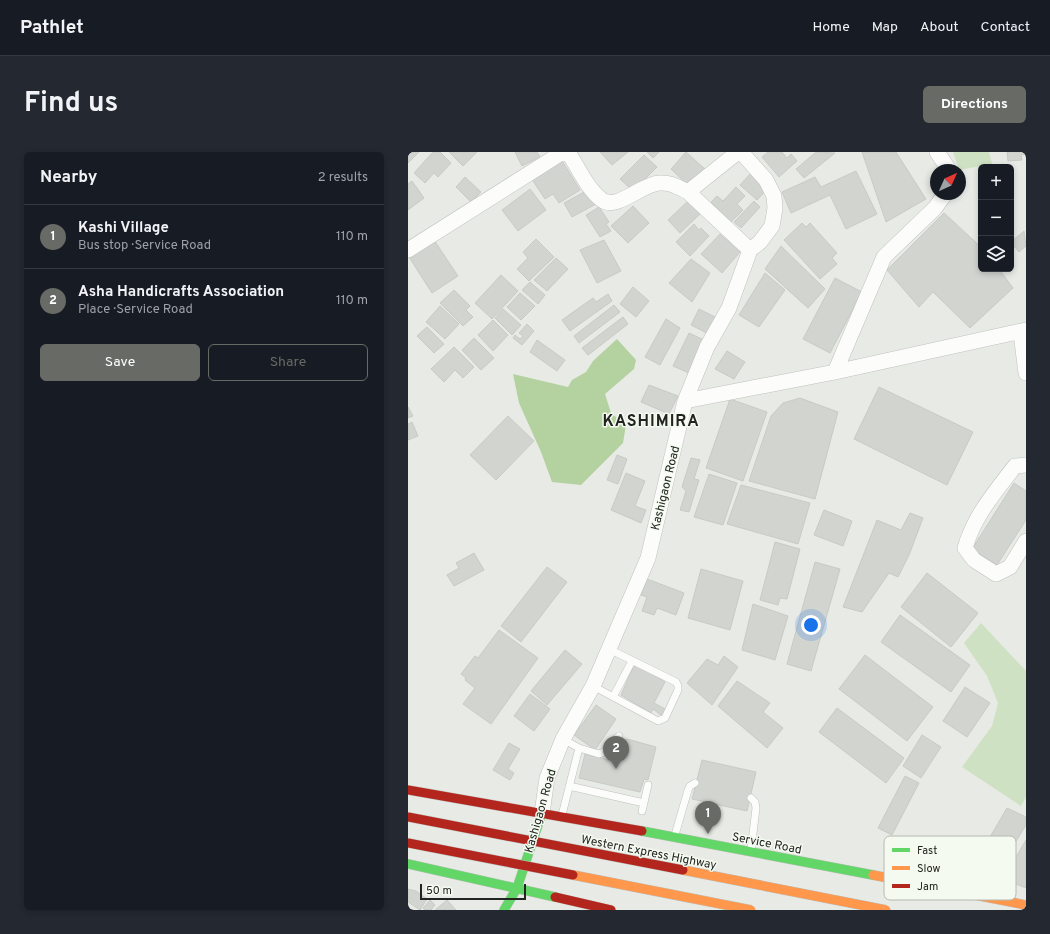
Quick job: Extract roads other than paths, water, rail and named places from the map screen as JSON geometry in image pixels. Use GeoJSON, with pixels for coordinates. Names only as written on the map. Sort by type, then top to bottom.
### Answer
{"type":"FeatureCollection","features":[{"type":"Feature","properties":{"kind":"main road","name":"Service Road"},"geometry":{"type":"LineString","coordinates":[[408,790],[542,813],[884,878]]}},
{"type":"Feature","properties":{"kind":"main road","name":"Kashigaon Road"},"geometry":{"type":"LineString","coordinates":[[504,910],[518,888],[542,813]]}},
{"type":"Feature","properties":{"kind":"main road","name":"Western Express Highway"},"geometry":{"type":"LineString","coordinates":[[408,817],[886,910]]}},
{"type":"Feature","properties":{"kind":"main road"},"geometry":{"type":"LineString","coordinates":[[408,843],[751,910]]}},
{"type":"Feature","properties":{"kind":"main road"},"geometry":{"type":"LineString","coordinates":[[408,864],[611,910]]}},
{"type":"Feature","properties":{"kind":"main road","name":"Service Road"},"geometry":{"type":"LineString","coordinates":[[1000,900],[1026,905]]}},
{"type":"Feature","properties":{"kind":"street"},"geometry":{"type":"LineString","coordinates":[[408,250],[563,152]]}},
{"type":"Feature","properties":{"kind":"street"},"geometry":{"type":"LineString","coordinates":[[568,152],[602,201],[610,203],[619,201],[645,186],[658,183],[673,184],[688,192],[750,250],[760,242],[772,226],[776,208],[774,196],[766,180],[741,152]]}},
{"type":"Feature","properties":{"kind":"street"},"geometry":{"type":"LineString","coordinates":[[688,192],[738,152]]}},
{"type":"Feature","properties":{"kind":"street"},"geometry":{"type":"LineString","coordinates":[[937,152],[945,164]]}},
{"type":"Feature","properties":{"kind":"street"},"geometry":{"type":"LineString","coordinates":[[835,372],[884,257],[936,208],[941,200]]}},
{"type":"Feature","properties":{"kind":"street","name":"Kashigaon Road"},"geometry":{"type":"LineString","coordinates":[[542,813],[548,778],[563,739],[593,686],[648,558],[685,401],[707,347],[730,308],[750,250]]}},
{"type":"Feature","properties":{"kind":"street"},"geometry":{"type":"LineString","coordinates":[[685,401],[835,372],[903,356],[1023,332],[1026,373]]}},
{"type":"Feature","properties":{"kind":"street"},"geometry":{"type":"LineString","coordinates":[[1026,464],[1015,466],[995,491],[970,529],[965,548],[974,560],[996,574],[1010,567],[1026,541]]}},
{"type":"Feature","properties":{"kind":"lane"},"geometry":{"type":"LineString","coordinates":[[593,686],[658,721],[665,718],[678,686],[676,682],[609,649]]}},
{"type":"Feature","properties":{"kind":"lane"},"geometry":{"type":"LineString","coordinates":[[613,697],[632,661]]}},
{"type":"Feature","properties":{"kind":"lane"},"geometry":{"type":"LineString","coordinates":[[563,739],[579,748],[599,754],[604,752],[619,736]]}},
{"type":"Feature","properties":{"kind":"lane"},"geometry":{"type":"LineString","coordinates":[[562,817],[579,748]]}},
{"type":"Feature","properties":{"kind":"lane"},"geometry":{"type":"LineString","coordinates":[[674,838],[688,790],[690,786],[695,783]]}},
{"type":"Feature","properties":{"kind":"lane"},"geometry":{"type":"LineString","coordinates":[[569,786],[643,807],[648,785]]}},
{"type":"Feature","properties":{"kind":"lane"},"geometry":{"type":"LineString","coordinates":[[750,798],[755,802],[756,808],[751,852]]}},
{"type":"Feature","properties":{"kind":"place","name":"Asha Handicrafts Association"},"geometry":{"type":"Point","coordinates":[616,769]}},
{"type":"Feature","properties":{"kind":"place","name":"Kashi Village"},"geometry":{"type":"Point","coordinates":[708,834]}},
{"type":"Feature","properties":{"kind":"district","name":"KASHIMIRA"},"geometry":{"type":"Point","coordinates":[651,420]}}]}
